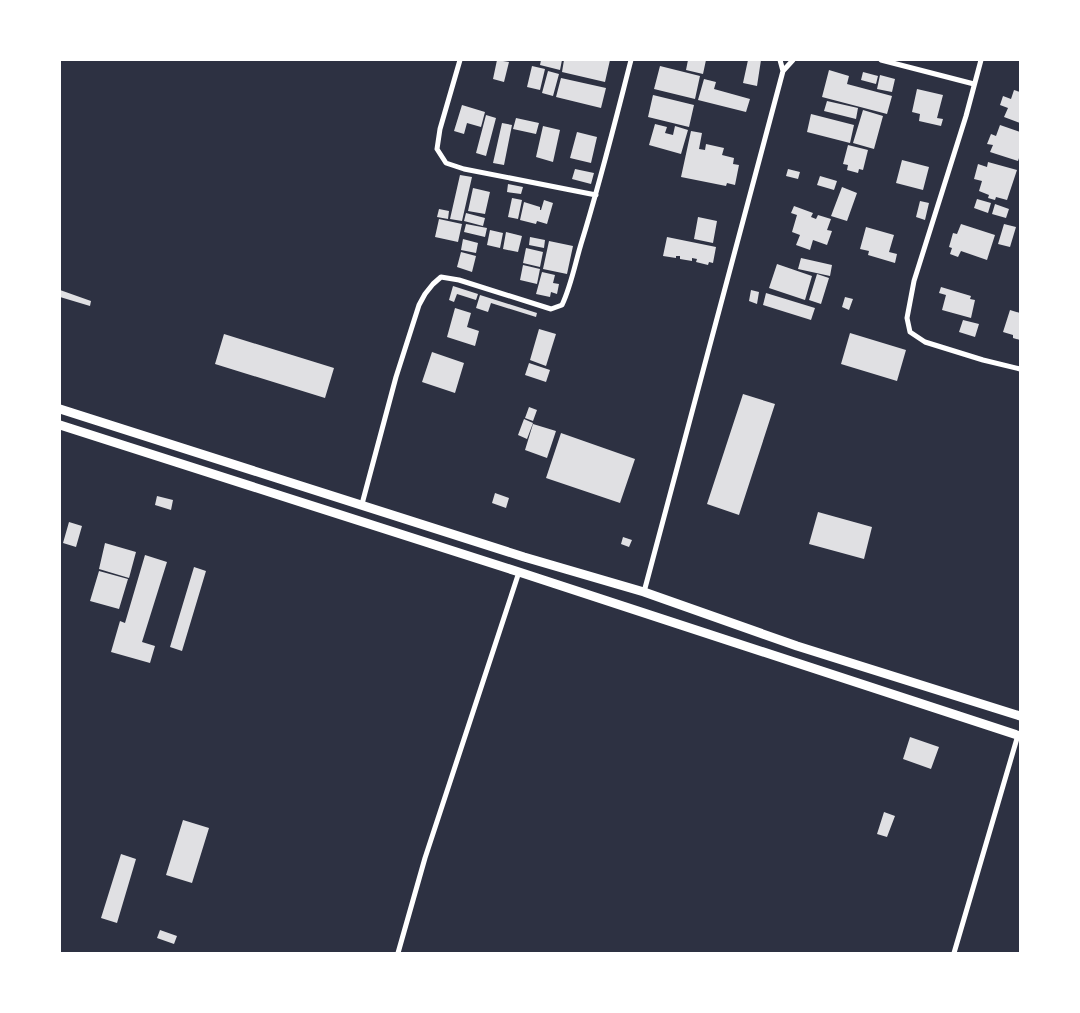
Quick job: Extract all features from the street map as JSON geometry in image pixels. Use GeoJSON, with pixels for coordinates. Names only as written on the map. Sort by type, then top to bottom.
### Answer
{"type":"FeatureCollection","features":[{"type":"Feature","properties":{"kind":"street"},"geometry":{"type":"LineString","coordinates":[[460,60],[440,130],[437,149],[446,163],[464,169],[596,195]]}},
{"type":"Feature","properties":{"kind":"street"},"geometry":{"type":"LineString","coordinates":[[362,504],[399,368],[419,305],[433,284],[441,277],[459,280],[551,308],[562,305],[567,294],[596,195],[631,60]]}},
{"type":"Feature","properties":{"kind":"street"},"geometry":{"type":"LineString","coordinates":[[780,60],[783,71]]}},
{"type":"Feature","properties":{"kind":"street"},"geometry":{"type":"LineString","coordinates":[[644,592],[783,71],[793,60]]}},
{"type":"Feature","properties":{"kind":"street"},"geometry":{"type":"LineString","coordinates":[[881,60],[974,84]]}},
{"type":"Feature","properties":{"kind":"street"},"geometry":{"type":"LineString","coordinates":[[981,60],[966,116],[914,281],[907,318],[910,332],[925,342],[1020,369]]}},
{"type":"Feature","properties":{"kind":"street"},"geometry":{"type":"LineString","coordinates":[[60,408],[524,557],[644,592],[797,646],[1020,716]]}},
{"type":"Feature","properties":{"kind":"street"},"geometry":{"type":"LineString","coordinates":[[60,425],[520,572],[1019,736],[954,953]]}},
{"type":"Feature","properties":{"kind":"street"},"geometry":{"type":"LineString","coordinates":[[398,953],[425,858],[520,572]]}},
{"type":"Feature","properties":{"kind":"building"},"geometry":{"type":"Polygon","coordinates":[[[497,60],[509,62],[504,82],[493,79],[497,60]]]}},
{"type":"Feature","properties":{"kind":"building"},"geometry":{"type":"Polygon","coordinates":[[[541,60],[562,60],[560,70],[540,65],[541,60]]]}},
{"type":"Feature","properties":{"kind":"building"},"geometry":{"type":"Polygon","coordinates":[[[564,60],[610,60],[605,82],[562,72],[564,60]]]}},
{"type":"Feature","properties":{"kind":"building"},"geometry":{"type":"Polygon","coordinates":[[[688,60],[706,60],[703,74],[686,70],[688,60]]]}},
{"type":"Feature","properties":{"kind":"building"},"geometry":{"type":"Polygon","coordinates":[[[748,60],[761,60],[757,86],[743,83],[748,60]]]}},
{"type":"Feature","properties":{"kind":"building"},"geometry":{"type":"Polygon","coordinates":[[[532,66],[545,69],[540,90],[527,87],[532,66]]]}},
{"type":"Feature","properties":{"kind":"building"},"geometry":{"type":"Polygon","coordinates":[[[660,66],[700,76],[695,99],[654,89],[660,66]]]}},
{"type":"Feature","properties":{"kind":"building"},"geometry":{"type":"Polygon","coordinates":[[[829,70],[849,76],[847,84],[892,96],[887,114],[822,97],[829,70]]]}},
{"type":"Feature","properties":{"kind":"building"},"geometry":{"type":"Polygon","coordinates":[[[548,71],[559,74],[553,96],[542,93],[548,71]]]}},
{"type":"Feature","properties":{"kind":"building"},"geometry":{"type":"Polygon","coordinates":[[[863,72],[878,76],[876,84],[861,80],[863,72]]]}},
{"type":"Feature","properties":{"kind":"building"},"geometry":{"type":"Polygon","coordinates":[[[880,75],[895,79],[892,92],[877,89],[880,75]]]}},
{"type":"Feature","properties":{"kind":"building"},"geometry":{"type":"Polygon","coordinates":[[[561,78],[606,88],[601,108],[556,97],[561,78]]]}},
{"type":"Feature","properties":{"kind":"building"},"geometry":{"type":"Polygon","coordinates":[[[704,79],[716,82],[714,89],[750,99],[746,112],[698,100],[704,79]]]}},
{"type":"Feature","properties":{"kind":"building"},"geometry":{"type":"Polygon","coordinates":[[[917,89],[943,95],[937,118],[943,119],[941,126],[919,121],[920,114],[912,112],[917,89]]]}},
{"type":"Feature","properties":{"kind":"building"},"geometry":{"type":"Polygon","coordinates":[[[1014,90],[1020,92],[1020,123],[1004,117],[1008,108],[1000,105],[1003,96],[1011,99],[1014,90]]]}},
{"type":"Feature","properties":{"kind":"building"},"geometry":{"type":"Polygon","coordinates":[[[653,95],[694,105],[689,127],[648,117],[653,95]]]}},
{"type":"Feature","properties":{"kind":"building"},"geometry":{"type":"Polygon","coordinates":[[[827,101],[858,108],[856,119],[824,111],[827,101]]]}},
{"type":"Feature","properties":{"kind":"building"},"geometry":{"type":"Polygon","coordinates":[[[462,105],[485,112],[481,127],[467,123],[464,134],[454,131],[462,105]]]}},
{"type":"Feature","properties":{"kind":"building"},"geometry":{"type":"Polygon","coordinates":[[[863,110],[883,116],[874,149],[853,143],[863,110]]]}},
{"type":"Feature","properties":{"kind":"building"},"geometry":{"type":"Polygon","coordinates":[[[811,114],[854,125],[850,143],[807,132],[811,114]]]}},
{"type":"Feature","properties":{"kind":"building"},"geometry":{"type":"Polygon","coordinates":[[[486,115],[496,118],[486,156],[476,153],[486,115]]]}},
{"type":"Feature","properties":{"kind":"building"},"geometry":{"type":"Polygon","coordinates":[[[516,118],[539,123],[536,134],[513,129],[516,118]]]}},
{"type":"Feature","properties":{"kind":"building"},"geometry":{"type":"Polygon","coordinates":[[[502,123],[512,125],[504,165],[493,163],[502,123]]]}},
{"type":"Feature","properties":{"kind":"building"},"geometry":{"type":"Polygon","coordinates":[[[655,124],[667,127],[665,133],[673,135],[675,126],[688,130],[681,154],[649,145],[655,124]]]}},
{"type":"Feature","properties":{"kind":"building"},"geometry":{"type":"Polygon","coordinates":[[[1000,125],[1020,132],[1020,155],[1018,161],[990,152],[993,145],[987,144],[991,134],[996,136],[1000,125]]]}},
{"type":"Feature","properties":{"kind":"building"},"geometry":{"type":"Polygon","coordinates":[[[543,126],[560,130],[553,162],[536,157],[543,126]]]}},
{"type":"Feature","properties":{"kind":"building"},"geometry":{"type":"Polygon","coordinates":[[[691,131],[702,133],[699,149],[705,150],[706,144],[724,148],[722,155],[734,158],[733,164],[739,165],[735,185],[727,183],[726,186],[681,177],[691,131]]]}},
{"type":"Feature","properties":{"kind":"building"},"geometry":{"type":"Polygon","coordinates":[[[577,132],[597,137],[591,163],[570,158],[577,132]]]}},
{"type":"Feature","properties":{"kind":"building"},"geometry":{"type":"Polygon","coordinates":[[[848,145],[868,150],[863,170],[859,169],[858,173],[847,170],[848,165],[843,164],[848,145]]]}},
{"type":"Feature","properties":{"kind":"building"},"geometry":{"type":"Polygon","coordinates":[[[902,160],[929,167],[923,190],[896,183],[902,160]]]}},
{"type":"Feature","properties":{"kind":"building"},"geometry":{"type":"Polygon","coordinates":[[[988,162],[1017,170],[1007,200],[996,197],[995,200],[988,198],[989,195],[979,191],[982,181],[974,179],[978,164],[987,167],[988,162]]]}},
{"type":"Feature","properties":{"kind":"building"},"geometry":{"type":"Polygon","coordinates":[[[575,169],[594,173],[591,184],[572,179],[575,169]]]}},
{"type":"Feature","properties":{"kind":"building"},"geometry":{"type":"Polygon","coordinates":[[[788,169],[800,172],[798,179],[786,176],[788,169]]]}},
{"type":"Feature","properties":{"kind":"building"},"geometry":{"type":"Polygon","coordinates":[[[460,175],[472,177],[462,221],[450,219],[460,175]]]}},
{"type":"Feature","properties":{"kind":"building"},"geometry":{"type":"Polygon","coordinates":[[[820,176],[837,181],[834,190],[817,185],[820,176]]]}},
{"type":"Feature","properties":{"kind":"building"},"geometry":{"type":"Polygon","coordinates":[[[508,184],[523,187],[521,194],[507,192],[508,184]]]}},
{"type":"Feature","properties":{"kind":"building"},"geometry":{"type":"Polygon","coordinates":[[[842,187],[857,193],[847,221],[831,216],[842,187]]]}},
{"type":"Feature","properties":{"kind":"building"},"geometry":{"type":"Polygon","coordinates":[[[473,188],[490,192],[485,214],[468,211],[473,188]]]}},
{"type":"Feature","properties":{"kind":"building"},"geometry":{"type":"Polygon","coordinates":[[[512,198],[522,200],[518,219],[508,217],[512,198]]]}},
{"type":"Feature","properties":{"kind":"building"},"geometry":{"type":"Polygon","coordinates":[[[977,199],[991,203],[988,213],[974,208],[977,199]]]}},
{"type":"Feature","properties":{"kind":"building"},"geometry":{"type":"Polygon","coordinates":[[[544,200],[553,203],[547,224],[537,221],[536,224],[520,220],[524,202],[540,207],[541,210],[544,200]]]}},
{"type":"Feature","properties":{"kind":"building"},"geometry":{"type":"Polygon","coordinates":[[[920,201],[929,203],[925,220],[916,217],[920,201]]]}},
{"type":"Feature","properties":{"kind":"building"},"geometry":{"type":"Polygon","coordinates":[[[995,204],[1009,209],[1006,218],[992,214],[995,204]]]}},
{"type":"Feature","properties":{"kind":"building"},"geometry":{"type":"Polygon","coordinates":[[[794,206],[813,213],[811,217],[816,219],[818,215],[831,219],[827,230],[832,231],[827,245],[813,240],[810,250],[796,245],[800,235],[792,232],[797,215],[791,213],[794,206]]]}},
{"type":"Feature","properties":{"kind":"building"},"geometry":{"type":"Polygon","coordinates":[[[439,209],[449,211],[448,219],[437,217],[439,209]]]}},
{"type":"Feature","properties":{"kind":"building"},"geometry":{"type":"Polygon","coordinates":[[[466,213],[485,218],[483,226],[464,221],[466,213]]]}},
{"type":"Feature","properties":{"kind":"building"},"geometry":{"type":"Polygon","coordinates":[[[698,217],[717,221],[713,243],[694,239],[698,217]]]}},
{"type":"Feature","properties":{"kind":"building"},"geometry":{"type":"Polygon","coordinates":[[[439,219],[462,224],[458,242],[435,237],[439,219]]]}},
{"type":"Feature","properties":{"kind":"building"},"geometry":{"type":"Polygon","coordinates":[[[466,224],[487,228],[485,237],[464,232],[466,224]]]}},
{"type":"Feature","properties":{"kind":"building"},"geometry":{"type":"Polygon","coordinates":[[[961,224],[995,235],[987,260],[961,251],[958,257],[950,254],[952,248],[949,247],[953,233],[957,234],[961,224]]]}},
{"type":"Feature","properties":{"kind":"building"},"geometry":{"type":"Polygon","coordinates":[[[1004,224],[1016,227],[1010,247],[998,244],[1004,224]]]}},
{"type":"Feature","properties":{"kind":"building"},"geometry":{"type":"Polygon","coordinates":[[[866,227],[894,235],[889,252],[897,254],[895,263],[868,255],[869,251],[860,249],[866,227]]]}},
{"type":"Feature","properties":{"kind":"building"},"geometry":{"type":"Polygon","coordinates":[[[490,230],[503,233],[500,248],[487,245],[490,230]]]}},
{"type":"Feature","properties":{"kind":"building"},"geometry":{"type":"Polygon","coordinates":[[[506,232],[522,236],[518,252],[503,249],[506,232]]]}},
{"type":"Feature","properties":{"kind":"building"},"geometry":{"type":"Polygon","coordinates":[[[530,237],[545,240],[544,248],[529,245],[530,237]]]}},
{"type":"Feature","properties":{"kind":"building"},"geometry":{"type":"Polygon","coordinates":[[[667,237],[716,247],[713,263],[709,262],[708,265],[696,262],[697,259],[692,258],[692,261],[680,259],[680,256],[676,256],[676,258],[663,256],[667,237]]]}},
{"type":"Feature","properties":{"kind":"building"},"geometry":{"type":"Polygon","coordinates":[[[463,239],[478,243],[476,253],[461,250],[463,239]]]}},
{"type":"Feature","properties":{"kind":"building"},"geometry":{"type":"Polygon","coordinates":[[[549,241],[573,246],[567,274],[543,269],[549,241]]]}},
{"type":"Feature","properties":{"kind":"building"},"geometry":{"type":"Polygon","coordinates":[[[526,248],[543,252],[540,267],[523,263],[526,248]]]}},
{"type":"Feature","properties":{"kind":"building"},"geometry":{"type":"Polygon","coordinates":[[[461,252],[476,256],[472,272],[457,267],[461,252]]]}},
{"type":"Feature","properties":{"kind":"building"},"geometry":{"type":"Polygon","coordinates":[[[801,258],[832,265],[830,276],[798,269],[801,258]]]}},
{"type":"Feature","properties":{"kind":"building"},"geometry":{"type":"Polygon","coordinates":[[[777,264],[812,276],[805,300],[769,288],[777,264]]]}},
{"type":"Feature","properties":{"kind":"building"},"geometry":{"type":"Polygon","coordinates":[[[523,265],[540,269],[537,284],[520,280],[523,265]]]}},
{"type":"Feature","properties":{"kind":"building"},"geometry":{"type":"Polygon","coordinates":[[[542,272],[555,275],[553,283],[559,284],[557,294],[551,292],[550,297],[536,294],[542,272]]]}},
{"type":"Feature","properties":{"kind":"building"},"geometry":{"type":"Polygon","coordinates":[[[817,274],[829,278],[821,304],[809,300],[817,274]]]}},
{"type":"Feature","properties":{"kind":"building"},"geometry":{"type":"Polygon","coordinates":[[[453,286],[478,294],[476,300],[457,294],[454,302],[449,300],[453,286]]]}},
{"type":"Feature","properties":{"kind":"building"},"geometry":{"type":"Polygon","coordinates":[[[941,287],[971,296],[970,299],[975,300],[971,318],[942,310],[946,295],[939,293],[941,287]]]}},
{"type":"Feature","properties":{"kind":"building"},"geometry":{"type":"Polygon","coordinates":[[[60,290],[91,301],[90,306],[60,297],[60,290]]]}},
{"type":"Feature","properties":{"kind":"building"},"geometry":{"type":"Polygon","coordinates":[[[751,290],[759,292],[757,304],[749,301],[751,290]]]}},
{"type":"Feature","properties":{"kind":"building"},"geometry":{"type":"Polygon","coordinates":[[[766,293],[815,308],[811,320],[763,305],[766,293]]]}},
{"type":"Feature","properties":{"kind":"building"},"geometry":{"type":"Polygon","coordinates":[[[480,295],[537,313],[536,317],[491,303],[488,312],[476,308],[480,295]]]}},
{"type":"Feature","properties":{"kind":"building"},"geometry":{"type":"Polygon","coordinates":[[[845,297],[853,299],[849,310],[842,307],[845,297]]]}},
{"type":"Feature","properties":{"kind":"building"},"geometry":{"type":"Polygon","coordinates":[[[455,308],[471,313],[467,327],[479,331],[475,346],[447,337],[455,308]]]}},
{"type":"Feature","properties":{"kind":"building"},"geometry":{"type":"Polygon","coordinates":[[[1010,310],[1020,313],[1020,340],[1013,338],[1013,335],[1003,332],[1010,310]]]}},
{"type":"Feature","properties":{"kind":"building"},"geometry":{"type":"Polygon","coordinates":[[[963,320],[979,324],[975,337],[959,332],[963,320]]]}},
{"type":"Feature","properties":{"kind":"building"},"geometry":{"type":"Polygon","coordinates":[[[539,329],[556,334],[546,366],[530,360],[539,329]]]}},
{"type":"Feature","properties":{"kind":"building"},"geometry":{"type":"Polygon","coordinates":[[[850,333],[906,350],[897,381],[841,364],[850,333]]]}},
{"type":"Feature","properties":{"kind":"building"},"geometry":{"type":"Polygon","coordinates":[[[224,334],[334,368],[325,398],[215,364],[224,334]]]}},
{"type":"Feature","properties":{"kind":"building"},"geometry":{"type":"Polygon","coordinates":[[[432,352],[464,363],[455,393],[422,382],[432,352]]]}},
{"type":"Feature","properties":{"kind":"building"},"geometry":{"type":"Polygon","coordinates":[[[529,363],[550,370],[546,382],[525,375],[529,363]]]}},
{"type":"Feature","properties":{"kind":"building"},"geometry":{"type":"Polygon","coordinates":[[[743,394],[775,404],[739,515],[707,504],[743,394]]]}},
{"type":"Feature","properties":{"kind":"building"},"geometry":{"type":"Polygon","coordinates":[[[529,407],[537,410],[533,421],[525,418],[529,407]]]}},
{"type":"Feature","properties":{"kind":"building"},"geometry":{"type":"Polygon","coordinates":[[[524,419],[533,423],[527,439],[518,435],[524,419]]]}},
{"type":"Feature","properties":{"kind":"building"},"geometry":{"type":"Polygon","coordinates":[[[533,424],[556,431],[547,458],[525,450],[533,424]]]}},
{"type":"Feature","properties":{"kind":"building"},"geometry":{"type":"Polygon","coordinates":[[[561,433],[635,459],[620,503],[546,478],[561,433]]]}},
{"type":"Feature","properties":{"kind":"building"},"geometry":{"type":"Polygon","coordinates":[[[495,493],[509,498],[506,508],[492,503],[495,493]]]}},
{"type":"Feature","properties":{"kind":"building"},"geometry":{"type":"Polygon","coordinates":[[[157,496],[173,500],[171,510],[155,505],[157,496]]]}},
{"type":"Feature","properties":{"kind":"building"},"geometry":{"type":"Polygon","coordinates":[[[818,512],[872,527],[864,559],[809,544],[818,512]]]}},
{"type":"Feature","properties":{"kind":"building"},"geometry":{"type":"Polygon","coordinates":[[[69,522],[82,526],[76,547],[63,543],[69,522]]]}},
{"type":"Feature","properties":{"kind":"building"},"geometry":{"type":"Polygon","coordinates":[[[623,537],[632,540],[629,547],[621,544],[623,537]]]}},
{"type":"Feature","properties":{"kind":"building"},"geometry":{"type":"Polygon","coordinates":[[[105,543],[136,552],[129,578],[99,569],[105,543]]]}},
{"type":"Feature","properties":{"kind":"building"},"geometry":{"type":"Polygon","coordinates":[[[145,555],[167,562],[142,642],[155,646],[150,663],[111,652],[120,621],[125,623],[145,555]]]}},
{"type":"Feature","properties":{"kind":"building"},"geometry":{"type":"Polygon","coordinates":[[[194,567],[206,571],[182,651],[170,647],[194,567]]]}},
{"type":"Feature","properties":{"kind":"building"},"geometry":{"type":"Polygon","coordinates":[[[99,571],[128,579],[119,609],[90,601],[99,571]]]}},
{"type":"Feature","properties":{"kind":"building"},"geometry":{"type":"Polygon","coordinates":[[[910,737],[939,747],[931,769],[903,759],[910,737]]]}},
{"type":"Feature","properties":{"kind":"building"},"geometry":{"type":"Polygon","coordinates":[[[884,812],[895,816],[887,837],[877,834],[884,812]]]}},
{"type":"Feature","properties":{"kind":"building"},"geometry":{"type":"Polygon","coordinates":[[[183,820],[209,828],[192,883],[166,875],[183,820]]]}},
{"type":"Feature","properties":{"kind":"building"},"geometry":{"type":"Polygon","coordinates":[[[121,854],[136,859],[117,923],[101,918],[121,854]]]}},
{"type":"Feature","properties":{"kind":"building"},"geometry":{"type":"Polygon","coordinates":[[[160,930],[177,936],[174,944],[157,938],[160,930]]]}}]}
